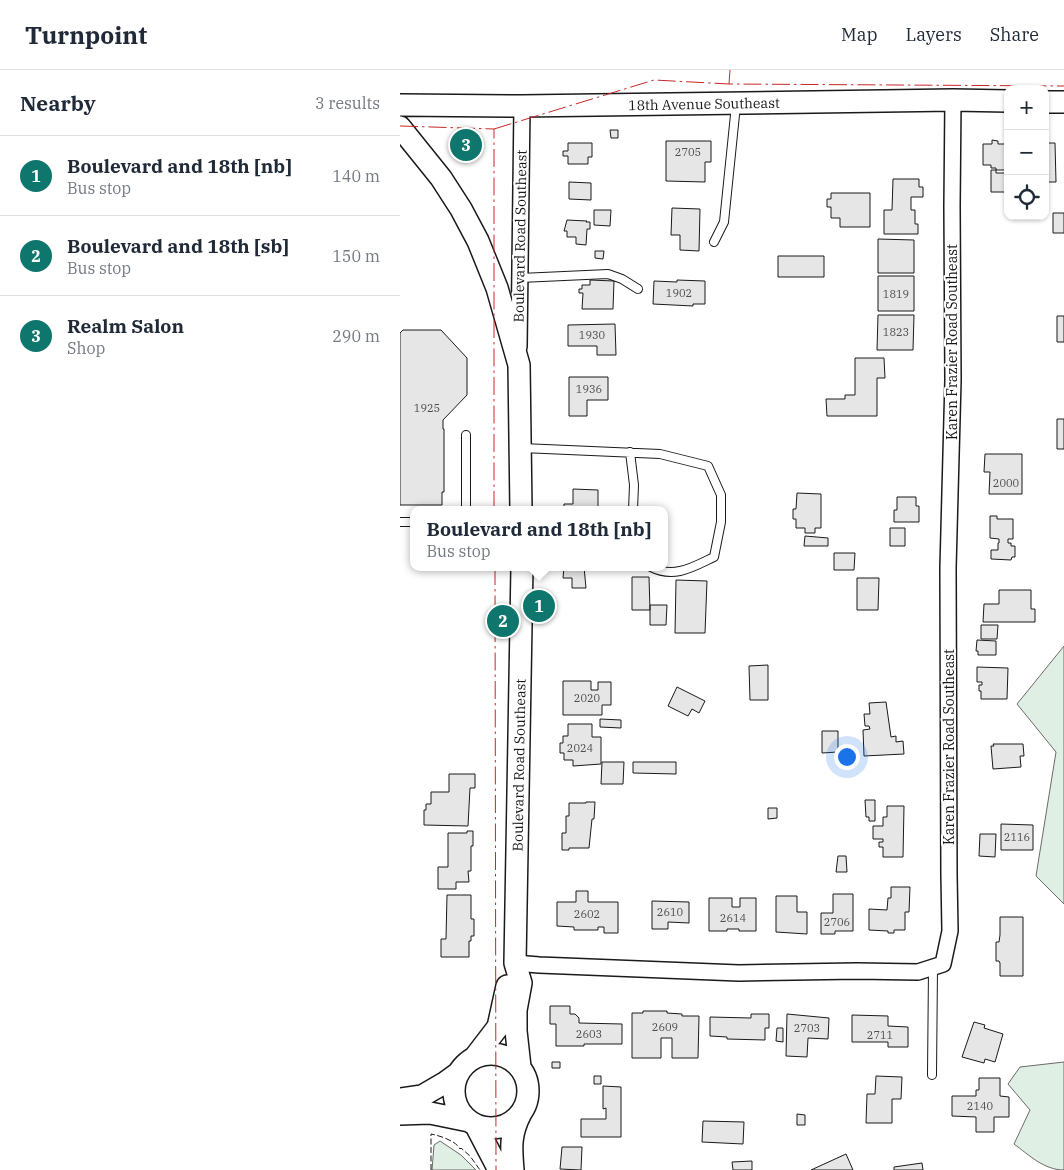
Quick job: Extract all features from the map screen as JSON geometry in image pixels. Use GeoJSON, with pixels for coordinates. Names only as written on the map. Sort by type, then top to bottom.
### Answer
{"type":"FeatureCollection","features":[{"type":"Feature","properties":{"kind":"street","name":"Karen Frazier Road Southeast"},"geometry":{"type":"LineString","coordinates":[[933,968],[943,964],[950,931],[948,568],[953,380],[953,100]]}},
{"type":"Feature","properties":{"kind":"street","name":"18th Avenue Southeast"},"geometry":{"type":"LineString","coordinates":[[400,105],[522,106],[1004,101]]}},
{"type":"Feature","properties":{"kind":"street"},"geometry":{"type":"LineString","coordinates":[[1049,102],[1064,102]]}},
{"type":"Feature","properties":{"kind":"street","name":"Boulevard Road Southeast"},"geometry":{"type":"LineString","coordinates":[[521,506],[519,365],[522,106]]}},
{"type":"Feature","properties":{"kind":"street","name":"Boulevard Road Southeast"},"geometry":{"type":"LineString","coordinates":[[400,127],[441,178],[462,209],[478,241],[497,288],[519,365]]}},
{"type":"Feature","properties":{"kind":"street","name":"Boulevard Road Southeast"},"geometry":{"type":"LineString","coordinates":[[520,1067],[516,1010],[521,983],[516,962],[522,571]]}},
{"type":"Feature","properties":{"kind":"street"},"geometry":{"type":"LineString","coordinates":[[516,962],[539,965],[739,972],[918,972],[933,968]]}},
{"type":"Feature","properties":{"kind":"street","name":"Boulevard Road Southeast"},"geometry":{"type":"LineString","coordinates":[[475,1056],[498,1027],[506,988],[516,962]]}},
{"type":"Feature","properties":{"kind":"street"},"geometry":{"type":"LineString","coordinates":[[499,1170],[473,1123],[458,1109],[454,1098],[453,1086],[457,1074],[464,1064],[475,1056],[487,1053],[499,1054],[510,1059],[520,1067],[526,1077],[527,1102],[515,1124],[511,1139],[513,1170]]}},
{"type":"Feature","properties":{"kind":"street"},"geometry":{"type":"LineString","coordinates":[[400,1099],[422,1096],[457,1074]]}},
{"type":"Feature","properties":{"kind":"street"},"geometry":{"type":"LineString","coordinates":[[400,1114],[430,1113],[489,1128],[501,1127],[512,1122],[521,1113]]}},
{"type":"Feature","properties":{"kind":"lane"},"geometry":{"type":"LineString","coordinates":[[714,242],[724,222],[736,103]]}},
{"type":"Feature","properties":{"kind":"lane"},"geometry":{"type":"LineString","coordinates":[[520,278],[608,274],[622,279],[638,290]]}},
{"type":"Feature","properties":{"kind":"lane"},"geometry":{"type":"LineString","coordinates":[[466,435],[466,506]]}},
{"type":"Feature","properties":{"kind":"lane"},"geometry":{"type":"LineString","coordinates":[[520,448],[660,454],[708,466],[721,495],[721,522],[714,557],[683,572],[658,571]]}},
{"type":"Feature","properties":{"kind":"lane"},"geometry":{"type":"LineString","coordinates":[[630,452],[634,485],[633,506]]}},
{"type":"Feature","properties":{"kind":"lane"},"geometry":{"type":"LineString","coordinates":[[932,1075],[933,968]]}},
{"type":"Feature","properties":{"kind":"green space"},"geometry":{"type":"Polygon","coordinates":[[[1064,646],[1064,904],[1036,876],[1056,752],[1017,704],[1064,646]]]}},
{"type":"Feature","properties":{"kind":"green space"},"geometry":{"type":"Polygon","coordinates":[[[1064,1062],[1064,1170],[1043,1165],[1014,1144],[1030,1110],[1008,1084],[1020,1067],[1064,1062]]]}},
{"type":"Feature","properties":{"kind":"green space"},"geometry":{"type":"Polygon","coordinates":[[[440,1141],[461,1155],[476,1170],[432,1170],[434,1145],[440,1141]]]}},
{"type":"Feature","properties":{"kind":"building"},"geometry":{"type":"Polygon","coordinates":[[[610,130],[618,130],[618,138],[611,138],[610,130]]]}},
{"type":"Feature","properties":{"kind":"building"},"geometry":{"type":"Polygon","coordinates":[[[472,131],[478,145],[461,152],[455,138],[472,131]]]}},
{"type":"Feature","properties":{"kind":"building"},"geometry":{"type":"Polygon","coordinates":[[[992,140],[998,141],[998,144],[1004,144],[1004,170],[996,170],[996,168],[991,168],[991,165],[983,165],[983,144],[992,144],[992,140]]]}},
{"type":"Feature","properties":{"kind":"building"},"geometry":{"type":"Polygon","coordinates":[[[666,141],[711,141],[711,162],[705,162],[705,182],[666,181],[666,141]]]}},
{"type":"Feature","properties":{"kind":"building"},"geometry":{"type":"Polygon","coordinates":[[[568,143],[592,143],[592,157],[588,157],[588,164],[568,164],[568,156],[563,156],[563,151],[568,151],[568,143]]]}},
{"type":"Feature","properties":{"kind":"building"},"geometry":{"type":"Polygon","coordinates":[[[1049,143],[1055,143],[1056,182],[1049,182],[1049,143]]]}},
{"type":"Feature","properties":{"kind":"building"},"geometry":{"type":"Polygon","coordinates":[[[991,170],[996,170],[996,173],[1004,173],[1004,192],[991,192],[991,170]]]}},
{"type":"Feature","properties":{"kind":"building"},"geometry":{"type":"Polygon","coordinates":[[[893,179],[919,179],[919,187],[923,187],[923,197],[911,197],[911,210],[915,210],[915,224],[918,224],[918,234],[884,234],[884,210],[892,210],[893,179]]]}},
{"type":"Feature","properties":{"kind":"building"},"geometry":{"type":"Polygon","coordinates":[[[569,182],[591,183],[591,200],[569,199],[569,182]]]}},
{"type":"Feature","properties":{"kind":"building"},"geometry":{"type":"Polygon","coordinates":[[[831,193],[870,193],[870,227],[840,227],[840,218],[831,218],[831,207],[827,207],[827,199],[831,199],[831,193]]]}},
{"type":"Feature","properties":{"kind":"building"},"geometry":{"type":"Polygon","coordinates":[[[672,208],[700,209],[699,251],[680,250],[680,235],[671,235],[672,208]]]}},
{"type":"Feature","properties":{"kind":"building"},"geometry":{"type":"Polygon","coordinates":[[[594,210],[611,210],[610,226],[594,225],[594,210]]]}},
{"type":"Feature","properties":{"kind":"building"},"geometry":{"type":"Polygon","coordinates":[[[1053,213],[1064,213],[1064,233],[1053,233],[1053,213]]]}},
{"type":"Feature","properties":{"kind":"building"},"geometry":{"type":"Polygon","coordinates":[[[567,220],[590,222],[590,229],[587,229],[586,245],[576,244],[576,237],[567,237],[567,231],[564,231],[567,220]]]}},
{"type":"Feature","properties":{"kind":"building"},"geometry":{"type":"Polygon","coordinates":[[[878,239],[914,240],[914,273],[878,273],[878,239]]]}},
{"type":"Feature","properties":{"kind":"building"},"geometry":{"type":"Polygon","coordinates":[[[595,251],[604,251],[603,259],[595,258],[595,251]]]}},
{"type":"Feature","properties":{"kind":"building"},"geometry":{"type":"Polygon","coordinates":[[[778,256],[824,256],[824,277],[778,277],[778,256]]]}},
{"type":"Feature","properties":{"kind":"building"},"geometry":{"type":"Polygon","coordinates":[[[878,276],[914,276],[914,311],[878,311],[878,276]]]}},
{"type":"Feature","properties":{"kind":"building"},"geometry":{"type":"Polygon","coordinates":[[[590,280],[614,281],[613,309],[582,309],[583,293],[579,293],[579,289],[582,289],[582,285],[590,285],[590,280]]]}},
{"type":"Feature","properties":{"kind":"building"},"geometry":{"type":"Polygon","coordinates":[[[677,280],[705,281],[705,304],[693,304],[693,306],[653,304],[654,281],[677,282],[677,280]]]}},
{"type":"Feature","properties":{"kind":"building"},"geometry":{"type":"Polygon","coordinates":[[[878,315],[914,315],[913,350],[877,350],[878,315]]]}},
{"type":"Feature","properties":{"kind":"building"},"geometry":{"type":"Polygon","coordinates":[[[1057,316],[1064,316],[1064,342],[1057,342],[1057,316]]]}},
{"type":"Feature","properties":{"kind":"building"},"geometry":{"type":"Polygon","coordinates":[[[615,324],[616,355],[597,355],[597,346],[568,346],[568,325],[615,324]]]}},
{"type":"Feature","properties":{"kind":"building"},"geometry":{"type":"Polygon","coordinates":[[[403,330],[441,330],[467,358],[467,395],[443,420],[444,492],[442,492],[442,505],[400,505],[400,333],[403,330]]]}},
{"type":"Feature","properties":{"kind":"building"},"geometry":{"type":"Polygon","coordinates":[[[855,358],[884,358],[885,378],[877,378],[877,416],[827,416],[826,399],[845,399],[845,395],[855,395],[855,358]]]}},
{"type":"Feature","properties":{"kind":"building"},"geometry":{"type":"Polygon","coordinates":[[[569,377],[608,377],[608,400],[587,400],[587,416],[569,416],[569,377]]]}},
{"type":"Feature","properties":{"kind":"building"},"geometry":{"type":"Polygon","coordinates":[[[1057,419],[1064,419],[1064,449],[1057,449],[1057,419]]]}},
{"type":"Feature","properties":{"kind":"building"},"geometry":{"type":"Polygon","coordinates":[[[985,454],[1022,454],[1022,494],[989,494],[990,472],[984,472],[985,454]]]}},
{"type":"Feature","properties":{"kind":"building"},"geometry":{"type":"Polygon","coordinates":[[[573,489],[598,490],[598,506],[564,506],[564,504],[573,504],[573,489]]]}},
{"type":"Feature","properties":{"kind":"building"},"geometry":{"type":"Polygon","coordinates":[[[797,493],[821,494],[821,528],[815,528],[815,533],[805,533],[805,528],[796,528],[796,519],[793,519],[793,509],[796,509],[797,493]]]}},
{"type":"Feature","properties":{"kind":"building"},"geometry":{"type":"Polygon","coordinates":[[[897,497],[916,497],[916,506],[919,506],[919,522],[894,522],[894,510],[897,510],[897,497]]]}},
{"type":"Feature","properties":{"kind":"building"},"geometry":{"type":"Polygon","coordinates":[[[990,516],[997,516],[997,519],[1013,519],[1013,539],[1008,539],[1008,543],[1011,543],[1011,546],[1015,546],[1015,557],[1012,557],[1011,560],[991,559],[991,550],[998,550],[999,539],[990,538],[990,516]]]}},
{"type":"Feature","properties":{"kind":"building"},"geometry":{"type":"Polygon","coordinates":[[[890,528],[905,528],[905,546],[890,546],[890,528]]]}},
{"type":"Feature","properties":{"kind":"building"},"geometry":{"type":"Polygon","coordinates":[[[805,536],[828,538],[828,546],[804,546],[805,536]]]}},
{"type":"Feature","properties":{"kind":"building"},"geometry":{"type":"Polygon","coordinates":[[[834,553],[855,553],[854,570],[834,570],[834,553]]]}},
{"type":"Feature","properties":{"kind":"building"},"geometry":{"type":"Polygon","coordinates":[[[564,571],[584,571],[586,588],[572,588],[572,578],[563,578],[564,571]]]}},
{"type":"Feature","properties":{"kind":"building"},"geometry":{"type":"Polygon","coordinates":[[[632,577],[649,577],[650,610],[632,610],[632,577]]]}},
{"type":"Feature","properties":{"kind":"building"},"geometry":{"type":"Polygon","coordinates":[[[857,578],[879,578],[878,610],[857,610],[857,578]]]}},
{"type":"Feature","properties":{"kind":"building"},"geometry":{"type":"Polygon","coordinates":[[[676,580],[707,581],[705,633],[675,633],[676,580]]]}},
{"type":"Feature","properties":{"kind":"building"},"geometry":{"type":"Polygon","coordinates":[[[999,590],[1031,590],[1031,609],[1035,609],[1035,622],[983,622],[984,604],[999,604],[999,590]]]}},
{"type":"Feature","properties":{"kind":"building"},"geometry":{"type":"Polygon","coordinates":[[[650,605],[667,605],[666,625],[650,625],[650,605]]]}},
{"type":"Feature","properties":{"kind":"building"},"geometry":{"type":"Polygon","coordinates":[[[981,625],[998,625],[997,639],[981,639],[981,625]]]}},
{"type":"Feature","properties":{"kind":"building"},"geometry":{"type":"Polygon","coordinates":[[[977,640],[996,641],[996,655],[978,655],[978,651],[976,651],[977,640]]]}},
{"type":"Feature","properties":{"kind":"building"},"geometry":{"type":"Polygon","coordinates":[[[768,665],[768,700],[750,700],[749,666],[768,665]]]}},
{"type":"Feature","properties":{"kind":"building"},"geometry":{"type":"Polygon","coordinates":[[[977,667],[1008,668],[1007,699],[981,699],[979,685],[982,685],[982,682],[977,682],[977,667]]]}},
{"type":"Feature","properties":{"kind":"building"},"geometry":{"type":"Polygon","coordinates":[[[563,681],[591,681],[591,690],[598,690],[598,682],[611,682],[611,705],[602,705],[602,715],[563,715],[563,681]]]}},
{"type":"Feature","properties":{"kind":"building"},"geometry":{"type":"Polygon","coordinates":[[[677,687],[705,701],[699,713],[692,709],[688,716],[668,706],[677,687]]]}},
{"type":"Feature","properties":{"kind":"building"},"geometry":{"type":"Polygon","coordinates":[[[886,702],[891,737],[896,736],[896,742],[903,741],[904,754],[864,756],[863,730],[870,729],[869,726],[865,726],[864,714],[870,714],[869,703],[886,702]]]}},
{"type":"Feature","properties":{"kind":"building"},"geometry":{"type":"Polygon","coordinates":[[[600,719],[621,720],[621,728],[600,727],[600,719]]]}},
{"type":"Feature","properties":{"kind":"building"},"geometry":{"type":"Polygon","coordinates":[[[568,724],[592,724],[592,737],[601,737],[601,764],[573,766],[573,760],[564,760],[564,753],[560,753],[560,743],[563,743],[563,736],[568,736],[568,724]]]}},
{"type":"Feature","properties":{"kind":"building"},"geometry":{"type":"Polygon","coordinates":[[[822,731],[838,731],[838,752],[822,753],[822,731]]]}},
{"type":"Feature","properties":{"kind":"building"},"geometry":{"type":"Polygon","coordinates":[[[993,744],[1023,744],[1024,756],[1020,756],[1021,767],[993,769],[991,746],[994,746],[993,744]]]}},
{"type":"Feature","properties":{"kind":"building"},"geometry":{"type":"Polygon","coordinates":[[[602,762],[624,762],[623,784],[601,784],[602,762]]]}},
{"type":"Feature","properties":{"kind":"building"},"geometry":{"type":"Polygon","coordinates":[[[633,762],[676,762],[676,774],[633,773],[633,762]]]}},
{"type":"Feature","properties":{"kind":"building"},"geometry":{"type":"Polygon","coordinates":[[[449,774],[475,774],[475,788],[470,788],[468,826],[424,825],[424,810],[426,810],[426,804],[431,804],[431,792],[449,792],[449,774]]]}},
{"type":"Feature","properties":{"kind":"building"},"geometry":{"type":"Polygon","coordinates":[[[865,800],[875,800],[875,821],[869,821],[869,817],[866,817],[865,800]]]}},
{"type":"Feature","properties":{"kind":"building"},"geometry":{"type":"Polygon","coordinates":[[[595,802],[589,848],[562,850],[562,833],[566,833],[566,816],[569,816],[569,803],[595,802]]]}},
{"type":"Feature","properties":{"kind":"building"},"geometry":{"type":"Polygon","coordinates":[[[887,806],[904,806],[903,857],[883,857],[883,847],[879,847],[879,842],[883,842],[883,839],[873,839],[873,826],[883,826],[883,817],[887,817],[887,806]]]}},
{"type":"Feature","properties":{"kind":"building"},"geometry":{"type":"Polygon","coordinates":[[[768,808],[777,808],[777,818],[768,819],[768,808]]]}},
{"type":"Feature","properties":{"kind":"building"},"geometry":{"type":"Polygon","coordinates":[[[1001,824],[1033,825],[1033,850],[1001,850],[1001,824]]]}},
{"type":"Feature","properties":{"kind":"building"},"geometry":{"type":"Polygon","coordinates":[[[467,831],[473,831],[471,871],[468,871],[469,882],[456,882],[456,889],[438,889],[438,867],[448,867],[448,833],[467,833],[467,831]]]}},
{"type":"Feature","properties":{"kind":"building"},"geometry":{"type":"Polygon","coordinates":[[[980,834],[996,834],[995,857],[979,856],[980,834]]]}},
{"type":"Feature","properties":{"kind":"building"},"geometry":{"type":"Polygon","coordinates":[[[838,856],[846,856],[847,872],[836,872],[838,856]]]}},
{"type":"Feature","properties":{"kind":"building"},"geometry":{"type":"Polygon","coordinates":[[[891,887],[910,887],[909,912],[905,912],[905,930],[894,930],[894,933],[888,933],[888,931],[869,930],[869,909],[887,910],[888,898],[891,898],[891,887]]]}},
{"type":"Feature","properties":{"kind":"building"},"geometry":{"type":"Polygon","coordinates":[[[576,891],[588,891],[588,902],[618,902],[618,933],[604,933],[604,927],[598,927],[598,930],[574,930],[574,927],[557,926],[557,902],[576,902],[576,891]]]}},
{"type":"Feature","properties":{"kind":"building"},"geometry":{"type":"Polygon","coordinates":[[[833,894],[853,894],[853,931],[835,931],[835,934],[821,934],[821,913],[833,913],[833,894]]]}},
{"type":"Feature","properties":{"kind":"building"},"geometry":{"type":"Polygon","coordinates":[[[447,895],[471,895],[471,919],[474,919],[474,936],[471,936],[471,941],[469,941],[469,957],[441,957],[441,939],[446,939],[447,895]]]}},
{"type":"Feature","properties":{"kind":"building"},"geometry":{"type":"Polygon","coordinates":[[[776,896],[797,896],[797,912],[807,912],[807,934],[776,932],[776,896]]]}},
{"type":"Feature","properties":{"kind":"building"},"geometry":{"type":"Polygon","coordinates":[[[709,898],[732,898],[732,907],[740,907],[740,898],[756,898],[756,931],[727,929],[727,931],[709,931],[709,898]]]}},
{"type":"Feature","properties":{"kind":"building"},"geometry":{"type":"Polygon","coordinates":[[[652,901],[689,902],[689,923],[668,922],[668,929],[652,929],[652,901]]]}},
{"type":"Feature","properties":{"kind":"building"},"geometry":{"type":"Polygon","coordinates":[[[1000,917],[1023,917],[1023,976],[1000,976],[1000,963],[996,961],[996,942],[999,942],[1000,917]]]}},
{"type":"Feature","properties":{"kind":"building"},"geometry":{"type":"Polygon","coordinates":[[[550,1006],[570,1006],[570,1014],[575,1014],[579,1018],[579,1023],[622,1024],[622,1044],[556,1046],[556,1024],[550,1024],[550,1006]]]}},
{"type":"Feature","properties":{"kind":"building"},"geometry":{"type":"Polygon","coordinates":[[[643,1011],[667,1011],[667,1013],[682,1014],[682,1016],[699,1016],[698,1058],[672,1058],[672,1038],[661,1038],[661,1058],[632,1058],[632,1013],[643,1013],[643,1011]]]}},
{"type":"Feature","properties":{"kind":"building"},"geometry":{"type":"Polygon","coordinates":[[[751,1014],[769,1014],[769,1028],[765,1028],[765,1040],[727,1039],[727,1037],[710,1036],[710,1017],[751,1018],[751,1014]]]}},
{"type":"Feature","properties":{"kind":"building"},"geometry":{"type":"Polygon","coordinates":[[[787,1014],[829,1018],[828,1039],[808,1038],[807,1057],[786,1056],[787,1014]]]}},
{"type":"Feature","properties":{"kind":"building"},"geometry":{"type":"Polygon","coordinates":[[[852,1015],[888,1016],[888,1026],[908,1027],[908,1047],[888,1047],[888,1042],[852,1042],[852,1015]]]}},
{"type":"Feature","properties":{"kind":"building"},"geometry":{"type":"Polygon","coordinates":[[[974,1022],[985,1025],[984,1028],[1003,1034],[995,1062],[985,1059],[984,1063],[962,1057],[974,1022]]]}},
{"type":"Feature","properties":{"kind":"building"},"geometry":{"type":"Polygon","coordinates":[[[777,1028],[783,1028],[783,1042],[776,1041],[777,1028]]]}},
{"type":"Feature","properties":{"kind":"building"},"geometry":{"type":"Polygon","coordinates":[[[552,1062],[560,1062],[560,1068],[552,1068],[552,1062]]]}},
{"type":"Feature","properties":{"kind":"building"},"geometry":{"type":"Polygon","coordinates":[[[594,1076],[601,1076],[601,1084],[594,1084],[594,1076]]]}},
{"type":"Feature","properties":{"kind":"building"},"geometry":{"type":"Polygon","coordinates":[[[876,1076],[902,1077],[901,1099],[892,1099],[892,1123],[866,1123],[867,1094],[875,1094],[876,1076]]]}},
{"type":"Feature","properties":{"kind":"building"},"geometry":{"type":"Polygon","coordinates":[[[979,1078],[1000,1078],[1000,1096],[1009,1097],[1009,1117],[994,1117],[994,1132],[976,1132],[976,1117],[952,1116],[952,1096],[976,1096],[976,1090],[979,1090],[979,1078]]]}},
{"type":"Feature","properties":{"kind":"building"},"geometry":{"type":"Polygon","coordinates":[[[603,1086],[621,1087],[621,1137],[581,1137],[581,1119],[606,1119],[606,1108],[603,1109],[603,1086]]]}},
{"type":"Feature","properties":{"kind":"building"},"geometry":{"type":"Polygon","coordinates":[[[797,1114],[805,1115],[805,1125],[797,1125],[797,1114]]]}},
{"type":"Feature","properties":{"kind":"building"},"geometry":{"type":"Polygon","coordinates":[[[703,1121],[744,1122],[743,1144],[702,1142],[703,1121]]]}},
{"type":"Feature","properties":{"kind":"building"},"geometry":{"type":"Polygon","coordinates":[[[562,1147],[582,1147],[581,1170],[560,1169],[562,1147]]]}},
{"type":"Feature","properties":{"kind":"building"},"geometry":{"type":"Polygon","coordinates":[[[846,1154],[853,1170],[811,1170],[846,1154]]]}},
{"type":"Feature","properties":{"kind":"building"},"geometry":{"type":"Polygon","coordinates":[[[752,1161],[752,1170],[733,1170],[732,1162],[752,1161]]]}},
{"type":"Feature","properties":{"kind":"building"},"geometry":{"type":"Polygon","coordinates":[[[922,1163],[923,1170],[894,1170],[894,1167],[922,1163]]]}},
{"type":"Feature","properties":{"kind":"fence"},"geometry":{"type":"LineString","coordinates":[[431,1170],[431,1134],[452,1141],[470,1156],[480,1170]]}},
{"type":"Feature","properties":{"kind":"power"},"geometry":{"type":"LineString","coordinates":[[730,70],[729,84],[1064,86]]}},
{"type":"Feature","properties":{"kind":"power"},"geometry":{"type":"LineString","coordinates":[[494,129],[654,80],[729,84]]}},
{"type":"Feature","properties":{"kind":"power"},"geometry":{"type":"LineString","coordinates":[[400,126],[494,129],[494,506]]}},
{"type":"Feature","properties":{"kind":"power"},"geometry":{"type":"LineString","coordinates":[[495,571],[496,1170]]}},
{"type":"Feature","properties":{"kind":"place","name":"Realm Salon"},"geometry":{"type":"Point","coordinates":[466,145]}},
{"type":"Feature","properties":{"kind":"place","name":"Boulevard and 18th [nb]"},"geometry":{"type":"Point","coordinates":[539,606]}},
{"type":"Feature","properties":{"kind":"place","name":"Boulevard and 18th [sb]"},"geometry":{"type":"Point","coordinates":[503,621]}}]}
